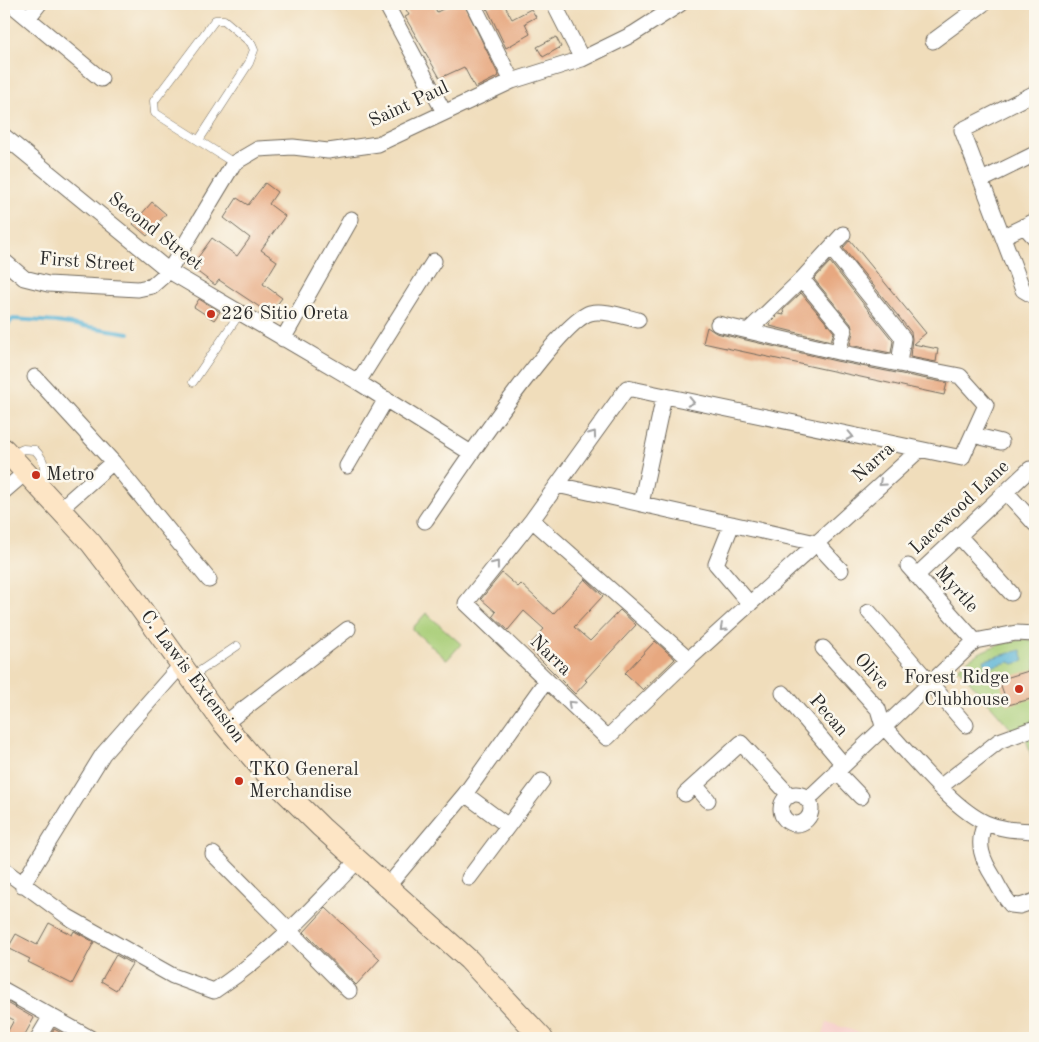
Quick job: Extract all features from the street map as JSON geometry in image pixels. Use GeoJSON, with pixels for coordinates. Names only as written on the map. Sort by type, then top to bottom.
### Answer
{"type":"FeatureCollection","features":[{"type":"Feature","properties":{"kind":"street"},"geometry":{"type":"LineString","coordinates":[[11,4],[101,79]]}},
{"type":"Feature","properties":{"kind":"street"},"geometry":{"type":"LineString","coordinates":[[28,18],[39,4]]}},
{"type":"Feature","properties":{"kind":"street"},"geometry":{"type":"LineString","coordinates":[[386,4],[444,112]]}},
{"type":"Feature","properties":{"kind":"street"},"geometry":{"type":"LineString","coordinates":[[472,4],[512,81]]}},
{"type":"Feature","properties":{"kind":"street"},"geometry":{"type":"LineString","coordinates":[[554,4],[582,59]]}},
{"type":"Feature","properties":{"kind":"street","name":"Saint Paul"},"geometry":{"type":"LineString","coordinates":[[234,162],[258,149],[293,147],[328,151],[378,144],[512,81],[582,59],[633,34],[680,4]]}},
{"type":"Feature","properties":{"kind":"street"},"geometry":{"type":"LineString","coordinates":[[933,41],[983,4]]}},
{"type":"Feature","properties":{"kind":"street"},"geometry":{"type":"LineString","coordinates":[[1035,93],[962,130],[1023,290],[1035,297]]}},
{"type":"Feature","properties":{"kind":"street","name":"Second Street"},"geometry":{"type":"LineString","coordinates":[[4,136],[169,272],[358,382],[471,453]]}},
{"type":"Feature","properties":{"kind":"street"},"geometry":{"type":"LineString","coordinates":[[982,180],[1035,154]]}},
{"type":"Feature","properties":{"kind":"street"},"geometry":{"type":"LineString","coordinates":[[169,272],[234,162]]}},
{"type":"Feature","properties":{"kind":"street"},"geometry":{"type":"LineString","coordinates":[[283,339],[351,219]]}},
{"type":"Feature","properties":{"kind":"street"},"geometry":{"type":"LineString","coordinates":[[1004,236],[1030,224],[1035,238]]}},
{"type":"Feature","properties":{"kind":"street"},"geometry":{"type":"LineString","coordinates":[[748,331],[802,279],[843,234]]}},
{"type":"Feature","properties":{"kind":"street"},"geometry":{"type":"LineString","coordinates":[[831,248],[904,338],[899,363]]}},
{"type":"Feature","properties":{"kind":"street","name":"First Street"},"geometry":{"type":"LineString","coordinates":[[4,261],[24,278],[48,284],[138,289],[152,286],[169,272]]}},
{"type":"Feature","properties":{"kind":"street"},"geometry":{"type":"LineString","coordinates":[[358,382],[434,261]]}},
{"type":"Feature","properties":{"kind":"street"},"geometry":{"type":"LineString","coordinates":[[802,279],[844,330],[838,352]]}},
{"type":"Feature","properties":{"kind":"street"},"geometry":{"type":"LineString","coordinates":[[426,521],[471,453],[540,362],[576,321],[589,313],[598,312],[638,320]]}},
{"type":"Feature","properties":{"kind":"street"},"geometry":{"type":"LineString","coordinates":[[718,324],[838,352],[960,376],[986,405],[962,458],[918,451]]}},
{"type":"Feature","properties":{"kind":"street"},"geometry":{"type":"LineString","coordinates":[[35,377],[113,462],[208,580]]}},
{"type":"Feature","properties":{"kind":"street","name":"Narra"},"geometry":{"type":"LineString","coordinates":[[627,388],[918,451],[689,659],[607,738],[466,603],[532,520],[627,388]]}},
{"type":"Feature","properties":{"kind":"street"},"geometry":{"type":"LineString","coordinates":[[641,504],[664,396]]}},
{"type":"Feature","properties":{"kind":"street"},"geometry":{"type":"LineString","coordinates":[[347,466],[386,399]]}},
{"type":"Feature","properties":{"kind":"street"},"geometry":{"type":"LineString","coordinates":[[972,435],[1001,442]]}},
{"type":"Feature","properties":{"kind":"street","name":"C. Lawis Extension"},"geometry":{"type":"LineString","coordinates":[[7,452],[91,543],[224,724],[263,770],[357,860],[469,960],[542,1038]]}},
{"type":"Feature","properties":{"kind":"street"},"geometry":{"type":"LineString","coordinates":[[60,509],[113,462]]}},
{"type":"Feature","properties":{"kind":"street","name":"Lacewood Lane"},"geometry":{"type":"LineString","coordinates":[[912,571],[959,536],[1030,469]]}},
{"type":"Feature","properties":{"kind":"street"},"geometry":{"type":"LineString","coordinates":[[4,491],[26,472]]}},
{"type":"Feature","properties":{"kind":"street"},"geometry":{"type":"LineString","coordinates":[[557,484],[816,543],[841,570]]}},
{"type":"Feature","properties":{"kind":"street"},"geometry":{"type":"LineString","coordinates":[[1006,492],[1035,524]]}},
{"type":"Feature","properties":{"kind":"street"},"geometry":{"type":"LineString","coordinates":[[532,520],[689,659]]}},
{"type":"Feature","properties":{"kind":"street"},"geometry":{"type":"LineString","coordinates":[[732,524],[716,564],[750,604]]}},
{"type":"Feature","properties":{"kind":"street"},"geometry":{"type":"LineString","coordinates":[[959,536],[1011,593]]}},
{"type":"Feature","properties":{"kind":"street","name":"Myrtle"},"geometry":{"type":"LineString","coordinates":[[912,571],[976,641]]}},
{"type":"Feature","properties":{"kind":"street"},"geometry":{"type":"LineString","coordinates":[[869,612],[966,725]]}},
{"type":"Feature","properties":{"kind":"street"},"geometry":{"type":"LineString","coordinates":[[224,724],[348,629]]}},
{"type":"Feature","properties":{"kind":"street"},"geometry":{"type":"LineString","coordinates":[[807,800],[883,726],[976,641],[1016,633],[1035,634]]}},
{"type":"Feature","properties":{"kind":"street","name":"Olive"},"geometry":{"type":"LineString","coordinates":[[823,648],[878,709],[883,726],[964,810],[985,823],[1002,829],[1035,831]]}},
{"type":"Feature","properties":{"kind":"street"},"geometry":{"type":"LineString","coordinates":[[22,886],[102,754],[186,671]]}},
{"type":"Feature","properties":{"kind":"street"},"geometry":{"type":"LineString","coordinates":[[387,887],[465,794],[546,681]]}},
{"type":"Feature","properties":{"kind":"street","name":"Pecan"},"geometry":{"type":"LineString","coordinates":[[783,693],[861,797]]}},
{"type":"Feature","properties":{"kind":"street"},"geometry":{"type":"LineString","coordinates":[[940,786],[999,741],[1035,728]]}},
{"type":"Feature","properties":{"kind":"street"},"geometry":{"type":"LineString","coordinates":[[708,800],[690,789],[741,743],[790,796]]}},
{"type":"Feature","properties":{"kind":"street"},"geometry":{"type":"LineString","coordinates":[[469,878],[542,781]]}},
{"type":"Feature","properties":{"kind":"street"},"geometry":{"type":"LineString","coordinates":[[465,794],[508,826]]}},
{"type":"Feature","properties":{"kind":"street"},"geometry":{"type":"LineString","coordinates":[[796,794],[807,800],[811,810],[806,820],[795,824],[790,823],[782,815],[782,803],[790,796],[796,794]]}},
{"type":"Feature","properties":{"kind":"street"},"geometry":{"type":"LineString","coordinates":[[985,823],[980,834],[981,856],[1005,898],[1011,905],[1020,906],[1035,901]]}},
{"type":"Feature","properties":{"kind":"street"},"geometry":{"type":"LineString","coordinates":[[213,854],[349,991]]}},
{"type":"Feature","properties":{"kind":"street"},"geometry":{"type":"LineString","coordinates":[[4,870],[22,886],[68,916],[173,976],[214,991],[249,968],[290,931],[357,860]]}},
{"type":"Feature","properties":{"kind":"street"},"geometry":{"type":"LineString","coordinates":[[4,990],[90,1038]]}},
{"type":"Feature","properties":{"kind":"street"},"geometry":{"type":"LineString","coordinates":[[38,1038],[51,1016]]}},
{"type":"Feature","properties":{"kind":"lane"},"geometry":{"type":"LineString","coordinates":[[199,140],[249,63],[254,50],[251,43],[224,20],[218,18],[154,101],[155,113],[234,162]]}},
{"type":"Feature","properties":{"kind":"lane"},"geometry":{"type":"LineString","coordinates":[[193,382],[240,313]]}},
{"type":"Feature","properties":{"kind":"lane"},"geometry":{"type":"LineString","coordinates":[[7,452],[23,449],[35,450],[43,458],[45,467],[41,488]]}},
{"type":"Feature","properties":{"kind":"lane"},"geometry":{"type":"LineString","coordinates":[[186,671],[237,646]]}},
{"type":"Feature","properties":{"kind":"shaded area"},"geometry":{"type":"Polygon","coordinates":[[[827,1022],[875,1038],[822,1038],[827,1022]]]}},
{"type":"Feature","properties":{"kind":"green space"},"geometry":{"type":"Polygon","coordinates":[[[426,613],[461,644],[447,660],[412,629],[426,613]]]}},
{"type":"Feature","properties":{"kind":"green space"},"geometry":{"type":"Polygon","coordinates":[[[1026,639],[1035,641],[1035,722],[1012,730],[958,668],[973,656],[989,648],[1026,639]]]}},
{"type":"Feature","properties":{"kind":"green space"},"geometry":{"type":"Polygon","coordinates":[[[1035,736],[1035,769],[1026,739],[1035,736]]]}},
{"type":"Feature","properties":{"kind":"water"},"geometry":{"type":"Polygon","coordinates":[[[1021,650],[1024,661],[1014,664],[1009,662],[986,668],[984,660],[1021,650]]]}},
{"type":"Feature","properties":{"kind":"building"},"geometry":{"type":"Polygon","coordinates":[[[403,4],[433,4],[437,12],[453,4],[464,4],[499,76],[475,88],[464,67],[440,78],[405,17],[409,15],[403,4]]]}},
{"type":"Feature","properties":{"kind":"building"},"geometry":{"type":"Polygon","coordinates":[[[494,4],[504,4],[512,19],[531,9],[536,17],[525,23],[530,34],[506,48],[487,8],[494,4]]]}},
{"type":"Feature","properties":{"kind":"building"},"geometry":{"type":"Polygon","coordinates":[[[556,37],[561,47],[543,57],[537,47],[556,37]]]}},
{"type":"Feature","properties":{"kind":"building"},"geometry":{"type":"Polygon","coordinates":[[[265,183],[277,192],[269,204],[285,216],[261,250],[277,261],[263,284],[282,298],[270,314],[219,280],[215,285],[191,267],[212,238],[237,256],[250,238],[224,218],[237,198],[248,205],[265,183]]]}},
{"type":"Feature","properties":{"kind":"building"},"geometry":{"type":"Polygon","coordinates":[[[152,202],[166,214],[147,236],[133,224],[152,202]]]}},
{"type":"Feature","properties":{"kind":"building"},"geometry":{"type":"Polygon","coordinates":[[[850,240],[926,333],[913,344],[938,349],[936,362],[910,357],[911,332],[843,248],[850,240]]]}},
{"type":"Feature","properties":{"kind":"building"},"geometry":{"type":"Polygon","coordinates":[[[830,262],[893,341],[891,353],[850,345],[853,332],[851,324],[814,279],[830,262]]]}},
{"type":"Feature","properties":{"kind":"building"},"geometry":{"type":"Polygon","coordinates":[[[801,293],[834,332],[831,341],[770,326],[771,322],[779,314],[784,315],[783,310],[801,293]]]}},
{"type":"Feature","properties":{"kind":"building","name":"226 Sitio Oreta"},"geometry":{"type":"Polygon","coordinates":[[[199,299],[220,312],[214,320],[194,307],[199,299]]]}},
{"type":"Feature","properties":{"kind":"building"},"geometry":{"type":"Polygon","coordinates":[[[707,327],[716,333],[836,361],[947,383],[944,395],[703,343],[707,327]]]}},
{"type":"Feature","properties":{"kind":"building"},"geometry":{"type":"Polygon","coordinates":[[[502,573],[518,587],[521,584],[553,614],[585,579],[603,596],[574,627],[590,641],[620,610],[636,625],[585,680],[587,681],[575,694],[528,647],[544,629],[524,611],[508,630],[493,616],[496,612],[481,599],[502,573]]]}},
{"type":"Feature","properties":{"kind":"building"},"geometry":{"type":"Polygon","coordinates":[[[655,641],[675,659],[643,690],[625,673],[655,641]]]}},
{"type":"Feature","properties":{"kind":"building","name":"Forest Ridge Clubhouse"},"geometry":{"type":"Polygon","coordinates":[[[1035,669],[1035,698],[1008,705],[999,680],[1035,669]]]}},
{"type":"Feature","properties":{"kind":"building"},"geometry":{"type":"Polygon","coordinates":[[[326,908],[380,959],[356,985],[304,932],[326,908]]]}},
{"type":"Feature","properties":{"kind":"building"},"geometry":{"type":"Polygon","coordinates":[[[49,923],[72,935],[74,931],[94,942],[72,984],[28,962],[30,959],[8,948],[16,934],[37,945],[49,923]]]}},
{"type":"Feature","properties":{"kind":"building"},"geometry":{"type":"Polygon","coordinates":[[[116,955],[132,964],[116,990],[101,981],[116,955]]]}},
{"type":"Feature","properties":{"kind":"building"},"geometry":{"type":"Polygon","coordinates":[[[4,1001],[34,1018],[23,1038],[4,1038],[14,1020],[4,1015],[4,1001]]]}},
{"type":"Feature","properties":{"kind":"building"},"geometry":{"type":"Polygon","coordinates":[[[54,1029],[71,1038],[49,1038],[54,1029]]]}},
{"type":"Feature","properties":{"kind":"waterway"},"geometry":{"type":"LineString","coordinates":[[4,328],[13,319],[57,322],[129,333]]}},
{"type":"Feature","properties":{"kind":"place","name":"226 Sitio Oreta"},"geometry":{"type":"Point","coordinates":[211,314]}},
{"type":"Feature","properties":{"kind":"place","name":"Metro"},"geometry":{"type":"Point","coordinates":[36,475]}},
{"type":"Feature","properties":{"kind":"place","name":"Forest Ridge Clubhouse"},"geometry":{"type":"Point","coordinates":[1019,689]}},
{"type":"Feature","properties":{"kind":"place","name":"TKO General Merchandise"},"geometry":{"type":"Point","coordinates":[239,781]}}]}
